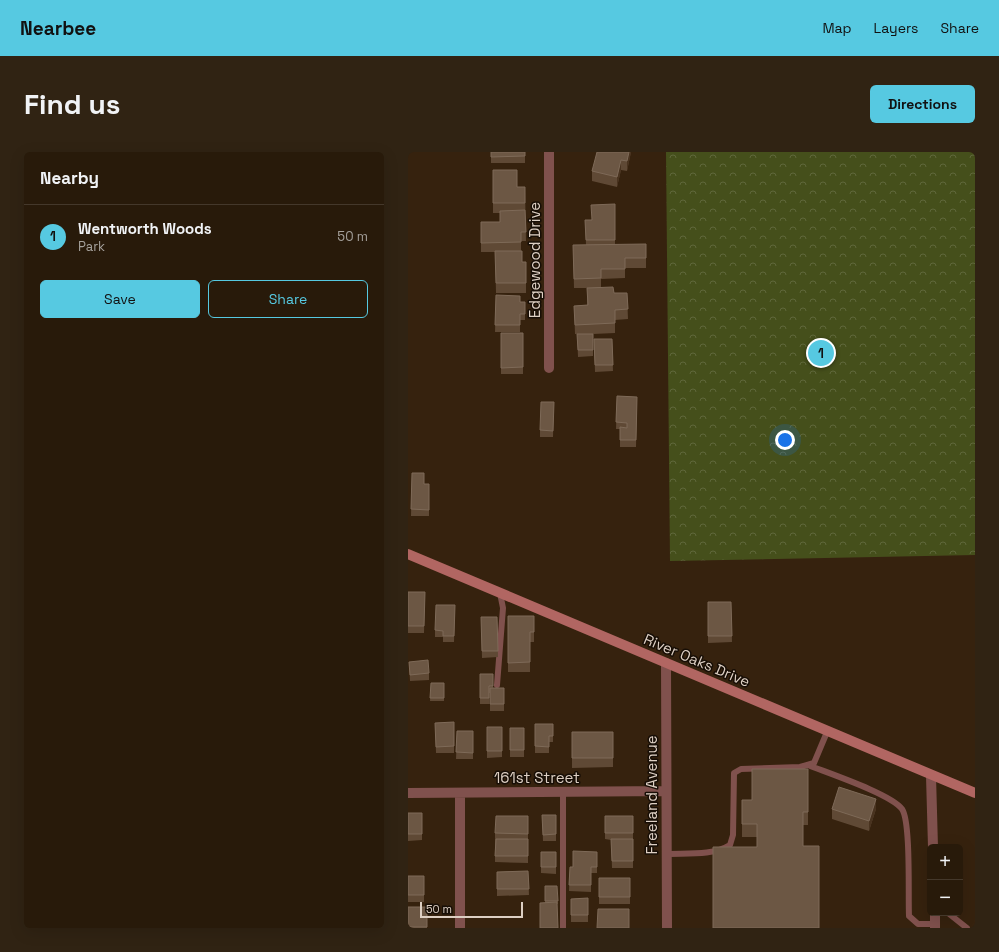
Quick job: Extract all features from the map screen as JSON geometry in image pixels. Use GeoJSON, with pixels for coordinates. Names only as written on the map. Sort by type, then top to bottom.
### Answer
{"type":"FeatureCollection","features":[{"type":"Feature","properties":{"kind":"main road","name":"River Oaks Drive"},"geometry":{"type":"LineString","coordinates":[[408,554],[826,732],[975,793]]}},
{"type":"Feature","properties":{"kind":"street","name":"Edgewood Drive"},"geometry":{"type":"LineString","coordinates":[[549,152],[549,368]]}},
{"type":"Feature","properties":{"kind":"street","name":"Freeland Avenue"},"geometry":{"type":"LineString","coordinates":[[666,663],[667,928]]}},
{"type":"Feature","properties":{"kind":"street"},"geometry":{"type":"LineString","coordinates":[[931,776],[933,844]]}},
{"type":"Feature","properties":{"kind":"street","name":"161st Street"},"geometry":{"type":"LineString","coordinates":[[408,793],[666,791]]}},
{"type":"Feature","properties":{"kind":"street"},"geometry":{"type":"LineString","coordinates":[[460,793],[460,928]]}},
{"type":"Feature","properties":{"kind":"lane"},"geometry":{"type":"LineString","coordinates":[[497,685],[503,608],[500,593]]}},
{"type":"Feature","properties":{"kind":"lane"},"geometry":{"type":"LineString","coordinates":[[666,854],[711,852],[722,850],[730,844],[732,835],[734,773],[741,769],[808,765],[814,763],[826,732]]}},
{"type":"Feature","properties":{"kind":"lane"},"geometry":{"type":"LineString","coordinates":[[808,765],[887,798],[902,810],[907,825],[909,916],[918,924],[935,926]]}},
{"type":"Feature","properties":{"kind":"lane"},"geometry":{"type":"LineString","coordinates":[[563,792],[564,928]]}},
{"type":"Feature","properties":{"kind":"lane"},"geometry":{"type":"LineString","coordinates":[[952,916],[967,928]]}},
{"type":"Feature","properties":{"kind":"green space"},"geometry":{"type":"Polygon","coordinates":[[[666,152],[975,152],[975,555],[670,561],[666,152]]]}},
{"type":"Feature","properties":{"kind":"building"},"geometry":{"type":"Polygon","coordinates":[[[491,152],[525,152],[525,156],[491,157],[491,152]]]}},
{"type":"Feature","properties":{"kind":"building"},"geometry":{"type":"Polygon","coordinates":[[[597,152],[629,152],[627,161],[621,160],[617,177],[592,171],[597,152]]]}},
{"type":"Feature","properties":{"kind":"building"},"geometry":{"type":"Polygon","coordinates":[[[493,170],[517,170],[517,187],[525,187],[525,203],[493,203],[493,170]]]}},
{"type":"Feature","properties":{"kind":"building"},"geometry":{"type":"Polygon","coordinates":[[[615,204],[615,240],[586,240],[585,220],[592,220],[591,205],[615,204]]]}},
{"type":"Feature","properties":{"kind":"building"},"geometry":{"type":"Polygon","coordinates":[[[525,210],[526,232],[521,232],[521,242],[481,243],[481,222],[500,222],[500,211],[525,210]]]}},
{"type":"Feature","properties":{"kind":"building"},"geometry":{"type":"Polygon","coordinates":[[[646,244],[646,258],[625,258],[625,269],[601,269],[601,278],[574,279],[573,245],[646,244]]]}},
{"type":"Feature","properties":{"kind":"building"},"geometry":{"type":"Polygon","coordinates":[[[495,251],[522,251],[522,262],[526,262],[526,283],[496,283],[495,251]]]}},
{"type":"Feature","properties":{"kind":"building"},"geometry":{"type":"Polygon","coordinates":[[[613,287],[614,293],[627,293],[628,309],[615,310],[615,323],[575,325],[574,306],[588,305],[587,288],[613,287]]]}},
{"type":"Feature","properties":{"kind":"building"},"geometry":{"type":"Polygon","coordinates":[[[496,295],[520,296],[520,302],[525,302],[525,314],[520,314],[520,325],[495,325],[496,295]]]}},
{"type":"Feature","properties":{"kind":"building"},"geometry":{"type":"Polygon","coordinates":[[[501,333],[523,333],[523,367],[501,368],[501,333]]]}},
{"type":"Feature","properties":{"kind":"building"},"geometry":{"type":"Polygon","coordinates":[[[577,334],[593,334],[593,350],[578,350],[577,334]]]}},
{"type":"Feature","properties":{"kind":"building"},"geometry":{"type":"Polygon","coordinates":[[[594,339],[612,339],[613,365],[595,365],[594,339]]]}},
{"type":"Feature","properties":{"kind":"building"},"geometry":{"type":"Polygon","coordinates":[[[617,396],[637,397],[636,440],[620,440],[620,427],[627,428],[627,423],[616,422],[617,396]]]}},
{"type":"Feature","properties":{"kind":"building"},"geometry":{"type":"Polygon","coordinates":[[[541,402],[554,402],[553,431],[540,430],[541,402]]]}},
{"type":"Feature","properties":{"kind":"building"},"geometry":{"type":"Polygon","coordinates":[[[412,473],[424,473],[424,484],[429,484],[429,510],[411,509],[412,473]]]}},
{"type":"Feature","properties":{"kind":"building"},"geometry":{"type":"Polygon","coordinates":[[[408,592],[425,592],[424,626],[408,626],[408,592]]]}},
{"type":"Feature","properties":{"kind":"building"},"geometry":{"type":"Polygon","coordinates":[[[708,602],[731,602],[732,636],[708,636],[708,602]]]}},
{"type":"Feature","properties":{"kind":"building"},"geometry":{"type":"Polygon","coordinates":[[[436,605],[455,605],[454,636],[443,636],[443,631],[435,630],[436,605]]]}},
{"type":"Feature","properties":{"kind":"building"},"geometry":{"type":"Polygon","coordinates":[[[508,616],[534,616],[534,632],[530,632],[530,662],[508,663],[508,616]]]}},
{"type":"Feature","properties":{"kind":"building"},"geometry":{"type":"Polygon","coordinates":[[[481,617],[497,617],[498,651],[482,651],[481,617]]]}},
{"type":"Feature","properties":{"kind":"building"},"geometry":{"type":"Polygon","coordinates":[[[428,660],[429,673],[410,675],[409,662],[428,660]]]}},
{"type":"Feature","properties":{"kind":"building"},"geometry":{"type":"Polygon","coordinates":[[[480,674],[493,674],[493,686],[489,686],[489,698],[480,698],[480,674]]]}},
{"type":"Feature","properties":{"kind":"building"},"geometry":{"type":"Polygon","coordinates":[[[431,683],[444,683],[444,698],[430,698],[431,683]]]}},
{"type":"Feature","properties":{"kind":"building"},"geometry":{"type":"Polygon","coordinates":[[[490,688],[504,688],[504,704],[490,704],[490,688]]]}},
{"type":"Feature","properties":{"kind":"building"},"geometry":{"type":"Polygon","coordinates":[[[454,722],[454,746],[436,747],[435,723],[454,722]]]}},
{"type":"Feature","properties":{"kind":"building"},"geometry":{"type":"Polygon","coordinates":[[[535,724],[553,724],[553,736],[549,736],[549,747],[535,746],[535,724]]]}},
{"type":"Feature","properties":{"kind":"building"},"geometry":{"type":"Polygon","coordinates":[[[487,727],[502,727],[502,751],[487,751],[487,727]]]}},
{"type":"Feature","properties":{"kind":"building"},"geometry":{"type":"Polygon","coordinates":[[[510,728],[524,728],[524,750],[510,750],[510,728]]]}},
{"type":"Feature","properties":{"kind":"building"},"geometry":{"type":"Polygon","coordinates":[[[457,731],[473,731],[473,753],[456,752],[457,731]]]}},
{"type":"Feature","properties":{"kind":"building"},"geometry":{"type":"Polygon","coordinates":[[[572,732],[613,732],[613,758],[572,758],[572,732]]]}},
{"type":"Feature","properties":{"kind":"building"},"geometry":{"type":"Polygon","coordinates":[[[752,769],[808,769],[808,812],[803,812],[803,846],[819,846],[819,928],[713,928],[713,847],[757,847],[757,824],[742,824],[742,800],[752,800],[752,769]]]}},
{"type":"Feature","properties":{"kind":"building"},"geometry":{"type":"Polygon","coordinates":[[[839,787],[876,799],[869,821],[832,809],[839,787]]]}},
{"type":"Feature","properties":{"kind":"building"},"geometry":{"type":"Polygon","coordinates":[[[408,813],[422,813],[422,834],[408,834],[408,813]]]}},
{"type":"Feature","properties":{"kind":"building"},"geometry":{"type":"Polygon","coordinates":[[[542,815],[556,815],[556,834],[543,835],[542,815]]]}},
{"type":"Feature","properties":{"kind":"building"},"geometry":{"type":"Polygon","coordinates":[[[496,816],[528,816],[528,834],[495,833],[496,816]]]}},
{"type":"Feature","properties":{"kind":"building"},"geometry":{"type":"Polygon","coordinates":[[[605,816],[633,816],[633,833],[605,833],[605,816]]]}},
{"type":"Feature","properties":{"kind":"building"},"geometry":{"type":"Polygon","coordinates":[[[496,839],[528,839],[528,856],[495,856],[496,839]]]}},
{"type":"Feature","properties":{"kind":"building"},"geometry":{"type":"Polygon","coordinates":[[[611,839],[633,839],[633,861],[612,861],[611,839]]]}},
{"type":"Feature","properties":{"kind":"building"},"geometry":{"type":"Polygon","coordinates":[[[573,851],[597,852],[597,867],[591,867],[591,885],[569,885],[570,867],[573,867],[573,851]]]}},
{"type":"Feature","properties":{"kind":"building"},"geometry":{"type":"Polygon","coordinates":[[[541,852],[556,852],[556,867],[541,867],[541,852]]]}},
{"type":"Feature","properties":{"kind":"building"},"geometry":{"type":"Polygon","coordinates":[[[528,871],[529,889],[497,889],[497,872],[528,871]]]}},
{"type":"Feature","properties":{"kind":"building"},"geometry":{"type":"Polygon","coordinates":[[[408,876],[424,876],[424,895],[408,895],[408,876]]]}},
{"type":"Feature","properties":{"kind":"building"},"geometry":{"type":"Polygon","coordinates":[[[599,878],[630,878],[630,897],[599,897],[599,878]]]}},
{"type":"Feature","properties":{"kind":"building"},"geometry":{"type":"Polygon","coordinates":[[[545,886],[557,886],[558,901],[545,901],[545,886]]]}},
{"type":"Feature","properties":{"kind":"building"},"geometry":{"type":"Polygon","coordinates":[[[588,898],[588,915],[571,915],[571,899],[588,898]]]}},
{"type":"Feature","properties":{"kind":"building"},"geometry":{"type":"Polygon","coordinates":[[[557,902],[558,928],[540,928],[540,903],[557,902]]]}},
{"type":"Feature","properties":{"kind":"building"},"geometry":{"type":"Polygon","coordinates":[[[408,907],[427,907],[427,927],[408,927],[408,907]]]}},
{"type":"Feature","properties":{"kind":"building"},"geometry":{"type":"Polygon","coordinates":[[[598,909],[629,909],[629,928],[597,928],[598,909]]]}},
{"type":"Feature","properties":{"kind":"place","name":"Wentworth Woods"},"geometry":{"type":"Point","coordinates":[821,353]}}]}
